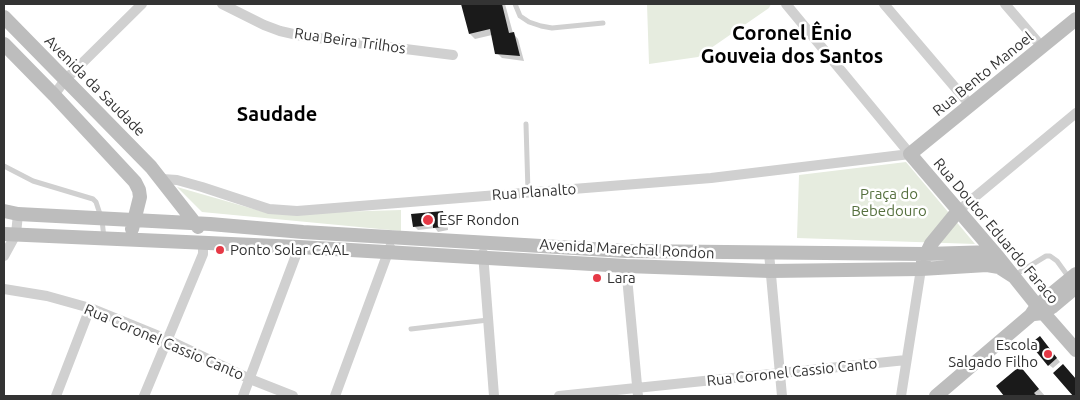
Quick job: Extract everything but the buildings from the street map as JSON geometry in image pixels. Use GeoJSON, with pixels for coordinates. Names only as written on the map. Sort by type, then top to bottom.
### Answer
{"type":"FeatureCollection","features":[{"type":"Feature","properties":{"kind":"main road","name":"Avenida da Saudade"},"geometry":{"type":"LineString","coordinates":[[4,17],[162,179]]}},
{"type":"Feature","properties":{"kind":"main road","name":"Rua Bento Manoel"},"geometry":{"type":"LineString","coordinates":[[910,154],[1076,19]]}},
{"type":"Feature","properties":{"kind":"main road"},"geometry":{"type":"LineString","coordinates":[[4,44],[135,182],[139,190],[139,206],[129,239]]}},
{"type":"Feature","properties":{"kind":"main road","name":"Rua Doutor Eduardo Faraco"},"geometry":{"type":"LineString","coordinates":[[910,154],[994,252],[1037,311],[1076,350]]}},
{"type":"Feature","properties":{"kind":"main road"},"geometry":{"type":"LineString","coordinates":[[139,190],[153,181],[162,179],[196,224],[204,242]]}},
{"type":"Feature","properties":{"kind":"main road","name":"Avenida Marechal Rondon"},"geometry":{"type":"LineString","coordinates":[[4,211],[18,214],[102,220],[196,224],[626,251],[925,254],[994,252]]}},
{"type":"Feature","properties":{"kind":"main road"},"geometry":{"type":"LineString","coordinates":[[921,268],[925,254],[931,244],[958,211]]}},
{"type":"Feature","properties":{"kind":"main road","name":"Avenida Marechal Rondon"},"geometry":{"type":"LineString","coordinates":[[10,234],[204,242],[626,266],[770,271],[987,265],[999,267],[1013,276]]}},
{"type":"Feature","properties":{"kind":"main road"},"geometry":{"type":"LineString","coordinates":[[936,396],[1074,280]]}},
{"type":"Feature","properties":{"kind":"street"},"geometry":{"type":"LineString","coordinates":[[54,95],[65,80],[142,4]]}},
{"type":"Feature","properties":{"kind":"street","name":"Rua Beira Trilhos"},"geometry":{"type":"LineString","coordinates":[[222,4],[280,31],[302,36],[453,55]]}},
{"type":"Feature","properties":{"kind":"street"},"geometry":{"type":"LineString","coordinates":[[786,4],[910,154]]}},
{"type":"Feature","properties":{"kind":"street"},"geometry":{"type":"LineString","coordinates":[[884,4],[970,105]]}},
{"type":"Feature","properties":{"kind":"street"},"geometry":{"type":"LineString","coordinates":[[1005,4],[1042,47]]}},
{"type":"Feature","properties":{"kind":"street"},"geometry":{"type":"LineString","coordinates":[[958,211],[1076,113]]}},
{"type":"Feature","properties":{"kind":"street","name":"Rua Planalto"},"geometry":{"type":"LineString","coordinates":[[162,179],[177,180],[202,187],[269,209],[297,211],[711,178],[910,154]]}},
{"type":"Feature","properties":{"kind":"street"},"geometry":{"type":"LineString","coordinates":[[4,256],[18,214]]}},
{"type":"Feature","properties":{"kind":"street"},"geometry":{"type":"LineString","coordinates":[[334,396],[389,253],[392,237]]}},
{"type":"Feature","properties":{"kind":"street"},"geometry":{"type":"LineString","coordinates":[[144,396],[166,339],[203,254],[204,242]]}},
{"type":"Feature","properties":{"kind":"street"},"geometry":{"type":"LineString","coordinates":[[483,242],[494,396]]}},
{"type":"Feature","properties":{"kind":"street"},"geometry":{"type":"LineString","coordinates":[[243,396],[299,247]]}},
{"type":"Feature","properties":{"kind":"street"},"geometry":{"type":"LineString","coordinates":[[769,253],[782,396]]}},
{"type":"Feature","properties":{"kind":"street"},"geometry":{"type":"LineString","coordinates":[[626,266],[637,392]]}},
{"type":"Feature","properties":{"kind":"street"},"geometry":{"type":"LineString","coordinates":[[901,396],[921,268]]}},
{"type":"Feature","properties":{"kind":"street","name":"Rua Coronel Cassio Canto"},"geometry":{"type":"LineString","coordinates":[[4,289],[47,296],[90,308],[166,339],[250,379],[293,396]]}},
{"type":"Feature","properties":{"kind":"street"},"geometry":{"type":"LineString","coordinates":[[56,396],[90,308]]}},
{"type":"Feature","properties":{"kind":"street","name":"Rua Coronel Cassio Canto"},"geometry":{"type":"LineString","coordinates":[[559,396],[637,392],[906,360]]}},
{"type":"Feature","properties":{"kind":"lane"},"geometry":{"type":"LineString","coordinates":[[515,4],[520,16],[529,22],[541,26],[552,28],[603,23]]}},
{"type":"Feature","properties":{"kind":"lane"},"geometry":{"type":"LineString","coordinates":[[526,124],[528,192]]}},
{"type":"Feature","properties":{"kind":"lane"},"geometry":{"type":"LineString","coordinates":[[4,166],[33,181],[89,197],[96,202],[102,220],[104,238]]}},
{"type":"Feature","properties":{"kind":"lane"},"geometry":{"type":"LineString","coordinates":[[1013,276],[1046,256],[1050,256],[1074,280]]}},
{"type":"Feature","properties":{"kind":"lane"},"geometry":{"type":"LineString","coordinates":[[411,329],[488,320]]}},
{"type":"Feature","properties":{"kind":"green space"},"geometry":{"type":"Polygon","coordinates":[[[647,4],[771,4],[769,8],[698,57],[649,64],[647,4]]]}},
{"type":"Feature","properties":{"kind":"green space","name":"Praça do Bebedouro"},"geometry":{"type":"Polygon","coordinates":[[[906,162],[975,244],[797,238],[799,175],[906,162]]]}},
{"type":"Feature","properties":{"kind":"green space"},"geometry":{"type":"Polygon","coordinates":[[[177,187],[271,214],[401,210],[401,231],[202,212],[177,187]]]}},
{"type":"Feature","properties":{"kind":"place","name":"ESF Rondon"},"geometry":{"type":"Point","coordinates":[428,220]}},
{"type":"Feature","properties":{"kind":"place","name":"Ponto Solar CAAL"},"geometry":{"type":"Point","coordinates":[220,250]}},
{"type":"Feature","properties":{"kind":"place","name":"Lara"},"geometry":{"type":"Point","coordinates":[597,278]}},
{"type":"Feature","properties":{"kind":"place","name":"Escola Salgado Filho"},"geometry":{"type":"Point","coordinates":[1048,354]}},
{"type":"Feature","properties":{"kind":"district","name":"Coronel Ênio Gouveia dos Santos"},"geometry":{"type":"Point","coordinates":[792,44]}},
{"type":"Feature","properties":{"kind":"district","name":"Saudade"},"geometry":{"type":"Point","coordinates":[277,114]}}]}
